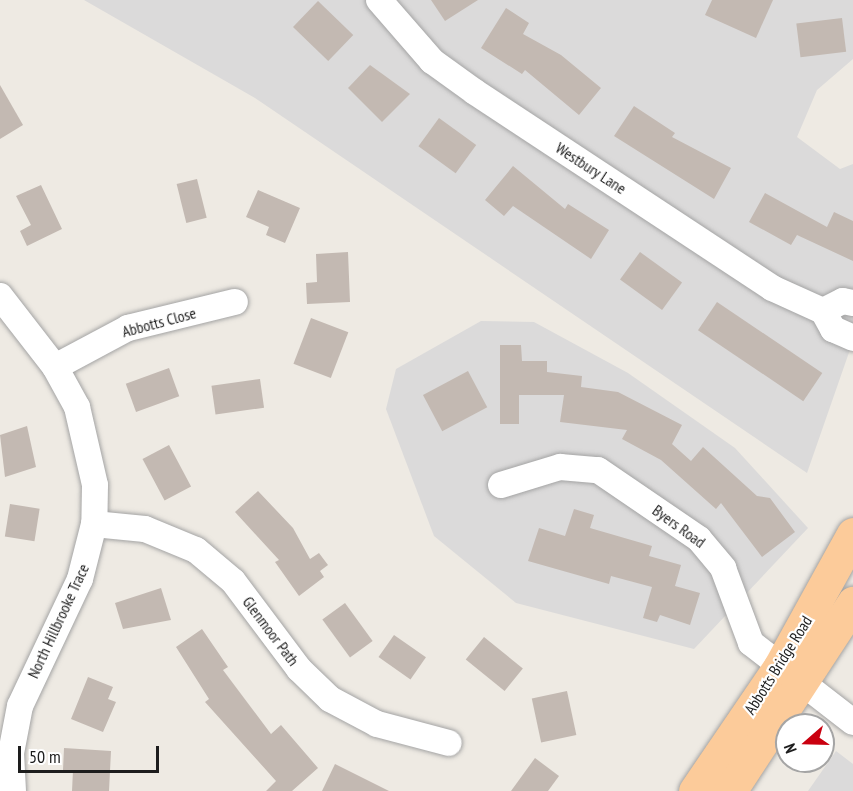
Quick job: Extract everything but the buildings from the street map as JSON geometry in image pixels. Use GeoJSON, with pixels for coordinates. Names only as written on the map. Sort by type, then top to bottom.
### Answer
{"type":"FeatureCollection","features":[{"type":"Feature","properties":{"kind":"main road","name":"Abbotts Bridge Road"},"geometry":{"type":"LineString","coordinates":[[730,791],[790,676],[853,534]]}},
{"type":"Feature","properties":{"kind":"main road","name":"Abbotts Bridge Road"},"geometry":{"type":"LineString","coordinates":[[695,791],[853,603]]}},
{"type":"Feature","properties":{"kind":"street","name":"Westbury Lane"},"geometry":{"type":"LineString","coordinates":[[379,0],[432,62],[772,288],[823,311],[834,329],[853,338]]}},
{"type":"Feature","properties":{"kind":"street","name":"North Hillbrooke Trace"},"geometry":{"type":"LineString","coordinates":[[0,296],[55,367],[89,444],[94,524],[80,579],[20,706],[11,753],[13,791]]}},
{"type":"Feature","properties":{"kind":"street"},"geometry":{"type":"LineString","coordinates":[[823,311],[843,301],[853,303]]}},
{"type":"Feature","properties":{"kind":"street","name":"Abbotts Close"},"geometry":{"type":"LineString","coordinates":[[55,367],[128,328],[235,302]]}},
{"type":"Feature","properties":{"kind":"street","name":"Byers Road"},"geometry":{"type":"LineString","coordinates":[[501,485],[560,467],[598,470],[715,554],[751,643],[790,676],[853,722]]}},
{"type":"Feature","properties":{"kind":"street","name":"Glenmoor Path"},"geometry":{"type":"LineString","coordinates":[[94,524],[146,529],[196,550],[233,581],[299,669],[330,699],[377,724],[449,743]]}},
{"type":"Feature","properties":{"kind":"shaded area"},"geometry":{"type":"Polygon","coordinates":[[[84,0],[853,0],[853,59],[817,90],[797,137],[840,169],[853,164],[853,341],[807,473],[255,98],[84,0]]]}},
{"type":"Feature","properties":{"kind":"shaded area"},"geometry":{"type":"Polygon","coordinates":[[[481,321],[534,322],[628,373],[735,448],[808,528],[694,649],[516,603],[434,536],[386,409],[396,369],[481,321]]]}},
{"type":"Feature","properties":{"kind":"shaded area"},"geometry":{"type":"Polygon","coordinates":[[[835,752],[853,764],[853,791],[808,791],[821,773],[835,773],[835,752]]]}}]}
